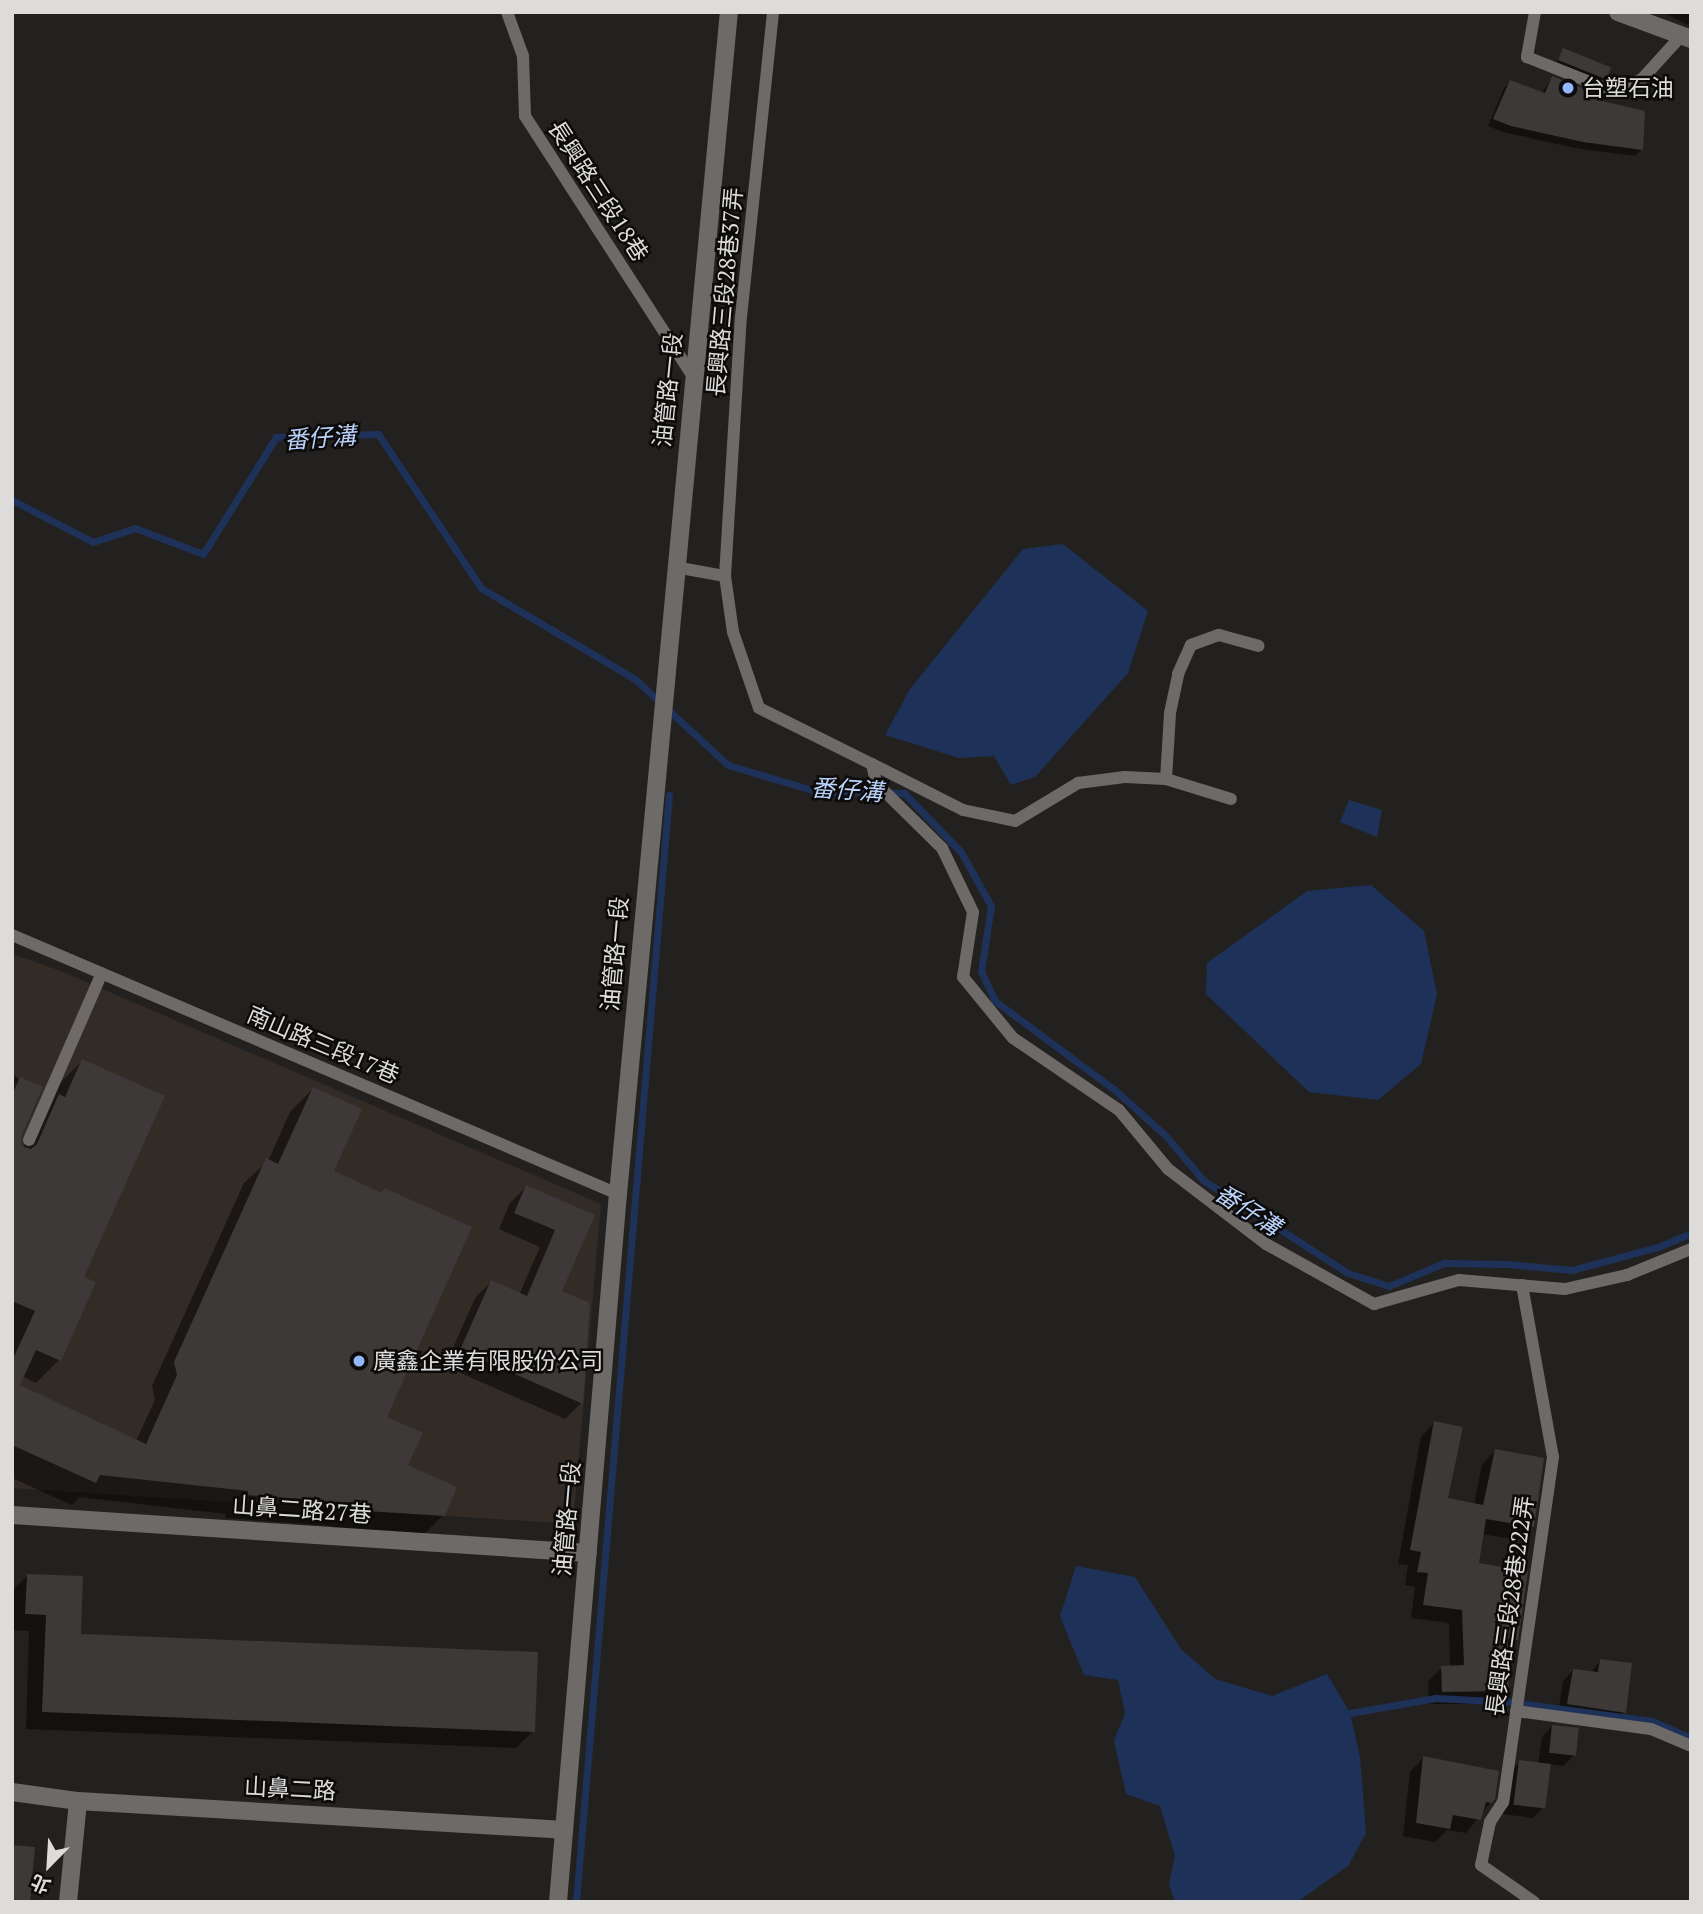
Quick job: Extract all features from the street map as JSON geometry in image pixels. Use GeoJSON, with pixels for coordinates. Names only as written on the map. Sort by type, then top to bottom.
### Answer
{"type":"FeatureCollection","features":[{"type":"Feature","properties":{"kind":"street","name":"油管路一段"},"geometry":{"type":"LineString","coordinates":[[558,1902],[618,1194],[729,12]]}},
{"type":"Feature","properties":{"kind":"street"},"geometry":{"type":"LineString","coordinates":[[1618,12],[1686,37]]}},
{"type":"Feature","properties":{"kind":"street","name":"山鼻二路27巷"},"geometry":{"type":"LineString","coordinates":[[12,1515],[588,1553]]}},
{"type":"Feature","properties":{"kind":"street","name":"山鼻二路"},"geometry":{"type":"LineString","coordinates":[[12,1792],[78,1801],[564,1830]]}},
{"type":"Feature","properties":{"kind":"street"},"geometry":{"type":"LineString","coordinates":[[68,1902],[78,1801]]}},
{"type":"Feature","properties":{"kind":"lane","name":"長興路三段18巷"},"geometry":{"type":"LineString","coordinates":[[507,12],[523,56],[525,116],[693,377]]}},
{"type":"Feature","properties":{"kind":"lane","name":"長興路三段28巷37弄"},"geometry":{"type":"LineString","coordinates":[[773,12],[741,317],[725,576],[733,632],[759,708],[963,810],[1015,821],[1078,783],[1125,777],[1166,779],[1231,799]]}},
{"type":"Feature","properties":{"kind":"lane"},"geometry":{"type":"LineString","coordinates":[[1535,12],[1527,57],[1615,92],[1642,79],[1686,37]]}},
{"type":"Feature","properties":{"kind":"lane"},"geometry":{"type":"LineString","coordinates":[[675,567],[725,576]]}},
{"type":"Feature","properties":{"kind":"lane"},"geometry":{"type":"LineString","coordinates":[[1166,779],[1170,713],[1178,674],[1191,645],[1219,635],[1259,646]]}},
{"type":"Feature","properties":{"kind":"lane"},"geometry":{"type":"LineString","coordinates":[[873,764],[876,783],[942,848],[973,912],[963,977],[1013,1038],[1119,1110],[1168,1169],[1266,1244],[1374,1304],[1459,1280],[1565,1289],[1626,1275],[1691,1249]]}},
{"type":"Feature","properties":{"kind":"lane","name":"南山路三段17巷"},"geometry":{"type":"LineString","coordinates":[[12,934],[618,1194]]}},
{"type":"Feature","properties":{"kind":"lane"},"geometry":{"type":"LineString","coordinates":[[29,1140],[102,973]]}},
{"type":"Feature","properties":{"kind":"lane","name":"長興路三段28巷222弄"},"geometry":{"type":"LineString","coordinates":[[1522,1285],[1553,1457],[1503,1802],[1490,1822],[1481,1865],[1534,1902]]}},
{"type":"Feature","properties":{"kind":"lane"},"geometry":{"type":"LineString","coordinates":[[1516,1711],[1651,1729],[1691,1746]]}},
{"type":"Feature","properties":{"kind":"shaded area"},"geometry":{"type":"Polygon","coordinates":[[[12,954],[61,971],[601,1204],[573,1524],[12,1488],[12,954]]]}},
{"type":"Feature","properties":{"kind":"water"},"geometry":{"type":"Polygon","coordinates":[[[1063,544],[1148,611],[1128,673],[1035,777],[1011,785],[994,756],[959,758],[885,735],[910,689],[1023,549],[1063,544]]]}},
{"type":"Feature","properties":{"kind":"water"},"geometry":{"type":"Polygon","coordinates":[[[1349,800],[1382,810],[1377,837],[1340,822],[1349,800]]]}},
{"type":"Feature","properties":{"kind":"water"},"geometry":{"type":"Polygon","coordinates":[[[1371,885],[1424,931],[1437,994],[1421,1064],[1378,1100],[1309,1092],[1206,994],[1207,963],[1307,891],[1371,885]]]}},
{"type":"Feature","properties":{"kind":"water"},"geometry":{"type":"Polygon","coordinates":[[[1076,1566],[1135,1577],[1181,1649],[1215,1679],[1272,1696],[1327,1674],[1350,1713],[1360,1757],[1366,1833],[1348,1866],[1297,1902],[1175,1902],[1169,1884],[1175,1856],[1160,1806],[1126,1794],[1114,1741],[1125,1713],[1118,1680],[1084,1675],[1060,1616],[1076,1566]]]}},
{"type":"Feature","properties":{"kind":"building"},"geometry":{"type":"Polygon","coordinates":[[[1563,48],[1611,67],[1606,80],[1558,60],[1563,48]]]}},
{"type":"Feature","properties":{"kind":"building"},"geometry":{"type":"Polygon","coordinates":[[[1552,76],[1600,95],[1598,100],[1645,111],[1643,150],[1583,142],[1511,126],[1493,119],[1510,80],[1545,93],[1552,76]]]}},
{"type":"Feature","properties":{"kind":"building"},"geometry":{"type":"Polygon","coordinates":[[[82,1059],[165,1096],[84,1277],[96,1282],[61,1361],[36,1350],[20,1385],[146,1444],[177,1375],[174,1362],[266,1158],[278,1164],[313,1087],[362,1109],[334,1171],[382,1193],[384,1188],[472,1227],[387,1417],[423,1433],[408,1465],[457,1487],[445,1516],[351,1510],[354,1503],[246,1495],[248,1491],[100,1475],[96,1483],[12,1445],[12,1361],[35,1311],[12,1301],[12,1095],[20,1077],[43,1087],[21,1137],[22,1146],[31,1149],[37,1144],[59,1094],[65,1097],[82,1059]]]}},
{"type":"Feature","properties":{"kind":"building"},"geometry":{"type":"Polygon","coordinates":[[[526,1185],[595,1215],[562,1291],[590,1303],[583,1404],[460,1350],[491,1280],[527,1296],[555,1230],[514,1213],[526,1185]]]}},
{"type":"Feature","properties":{"kind":"building"},"geometry":{"type":"Polygon","coordinates":[[[1434,1421],[1463,1427],[1448,1498],[1483,1505],[1495,1449],[1544,1458],[1534,1527],[1486,1519],[1479,1563],[1528,1571],[1518,1640],[1508,1639],[1509,1691],[1442,1692],[1441,1666],[1464,1665],[1462,1610],[1423,1605],[1428,1573],[1417,1572],[1421,1552],[1410,1550],[1434,1421]]]}},
{"type":"Feature","properties":{"kind":"building"},"geometry":{"type":"Polygon","coordinates":[[[27,1574],[83,1576],[81,1634],[538,1652],[535,1732],[42,1712],[46,1615],[25,1614],[27,1574]]]}},
{"type":"Feature","properties":{"kind":"building"},"geometry":{"type":"Polygon","coordinates":[[[1600,1659],[1632,1663],[1626,1713],[1567,1704],[1573,1669],[1598,1672],[1600,1659]]]}},
{"type":"Feature","properties":{"kind":"building"},"geometry":{"type":"Polygon","coordinates":[[[1552,1725],[1579,1728],[1576,1756],[1549,1753],[1552,1725]]]}},
{"type":"Feature","properties":{"kind":"building"},"geometry":{"type":"Polygon","coordinates":[[[1423,1756],[1499,1771],[1495,1799],[1492,1803],[1486,1802],[1481,1820],[1453,1815],[1450,1829],[1416,1823],[1423,1756]]]}},
{"type":"Feature","properties":{"kind":"building"},"geometry":{"type":"Polygon","coordinates":[[[1519,1760],[1551,1764],[1545,1809],[1514,1805],[1519,1760]]]}},
{"type":"Feature","properties":{"kind":"building"},"geometry":{"type":"Polygon","coordinates":[[[12,1845],[35,1847],[30,1902],[12,1902],[12,1845]]]}},
{"type":"Feature","properties":{"kind":"waterway","name":"番仔溝"},"geometry":{"type":"LineString","coordinates":[[12,500],[93,542],[135,528],[203,554],[276,437],[378,434],[481,588],[635,679],[728,765],[815,791],[904,793],[961,852],[991,906],[981,971],[995,1001],[1115,1090],[1165,1135],[1203,1180],[1348,1273],[1389,1286],[1444,1263],[1507,1264],[1572,1270],[1658,1247],[1691,1233]]}},
{"type":"Feature","properties":{"kind":"waterway"},"geometry":{"type":"LineString","coordinates":[[576,1902],[669,795]]}},
{"type":"Feature","properties":{"kind":"waterway"},"geometry":{"type":"LineString","coordinates":[[1350,1713],[1436,1698],[1511,1702],[1652,1721],[1691,1738]]}},
{"type":"Feature","properties":{"kind":"place","name":"台塑石油"},"geometry":{"type":"Point","coordinates":[1568,88]}},
{"type":"Feature","properties":{"kind":"place","name":"廣鑫企業有限股份公司"},"geometry":{"type":"Point","coordinates":[359,1361]}}]}
